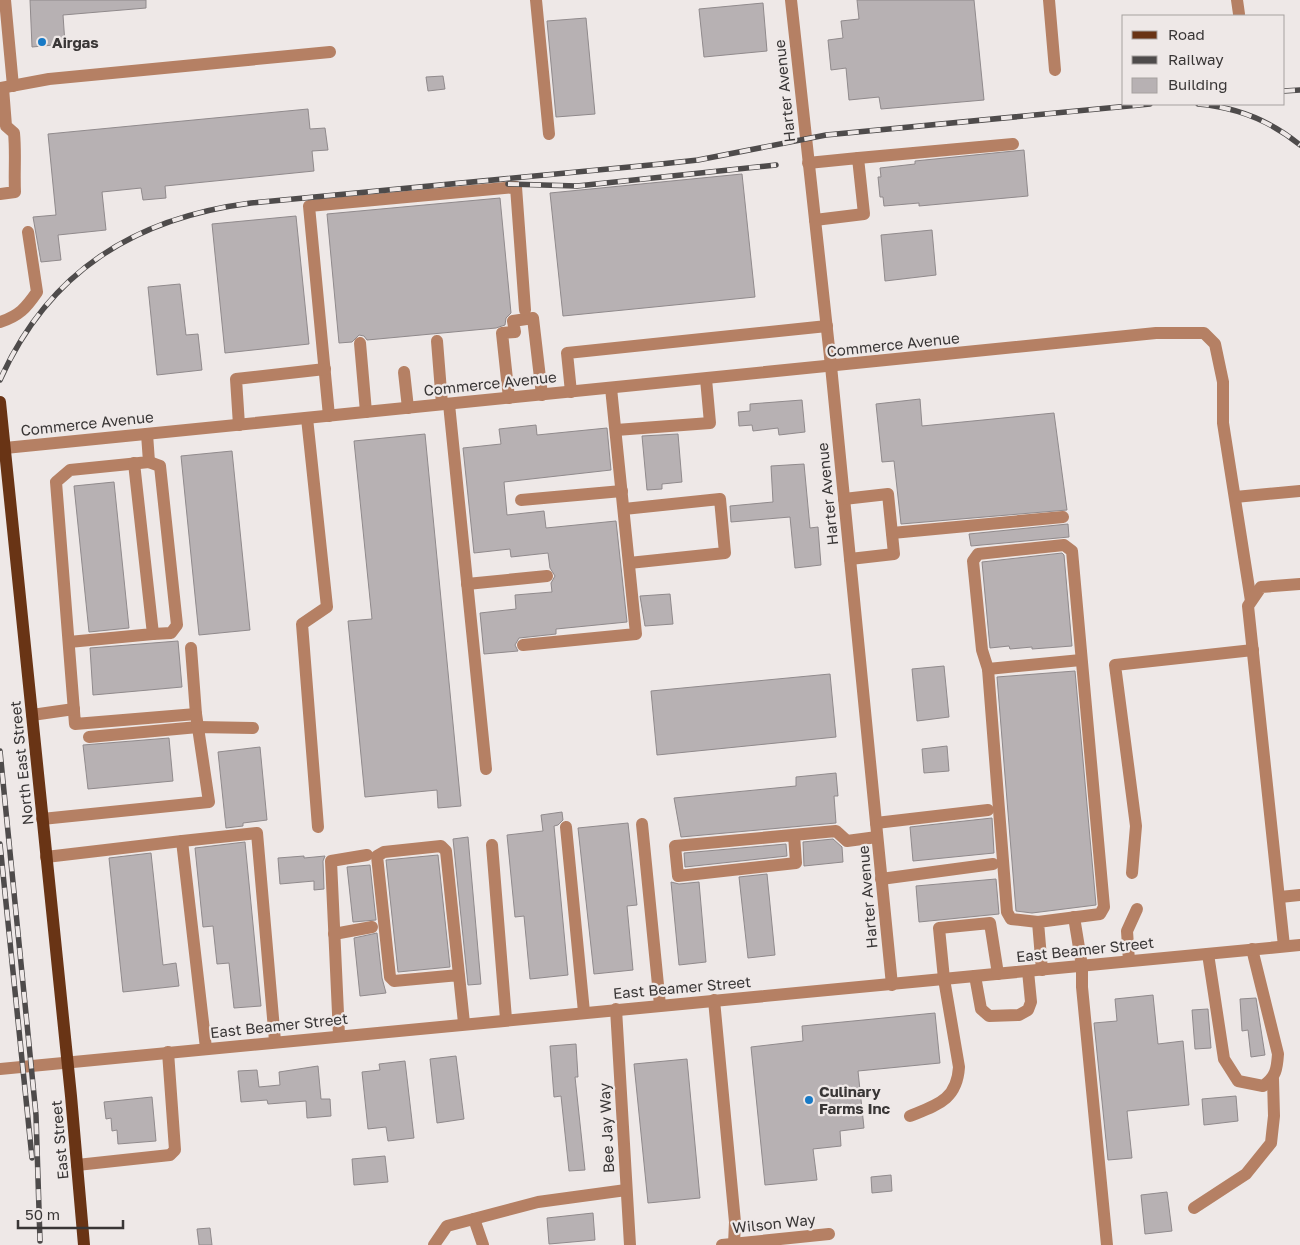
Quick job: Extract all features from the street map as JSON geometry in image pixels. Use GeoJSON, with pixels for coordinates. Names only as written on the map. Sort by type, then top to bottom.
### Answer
{"type":"FeatureCollection","features":[{"type":"Feature","properties":{"kind":"main road","name":"North East Street"},"geometry":{"type":"LineString","coordinates":[[0,402],[67,1062]]}},
{"type":"Feature","properties":{"kind":"main road","name":"East Street"},"geometry":{"type":"LineString","coordinates":[[67,1062],[84,1245]]}},
{"type":"Feature","properties":{"kind":"street"},"geometry":{"type":"LineString","coordinates":[[0,194],[15,192],[13,163],[16,150],[14,132],[6,126],[5,0]]}},
{"type":"Feature","properties":{"kind":"street"},"geometry":{"type":"LineString","coordinates":[[536,0],[549,134]]}},
{"type":"Feature","properties":{"kind":"street","name":"Harter Avenue"},"geometry":{"type":"LineString","coordinates":[[791,0],[827,326],[892,984]]}},
{"type":"Feature","properties":{"kind":"street"},"geometry":{"type":"LineString","coordinates":[[1049,0],[1055,70]]}},
{"type":"Feature","properties":{"kind":"street"},"geometry":{"type":"LineString","coordinates":[[1237,0],[1239,14]]}},
{"type":"Feature","properties":{"kind":"street"},"geometry":{"type":"LineString","coordinates":[[5,87],[49,79],[330,52]]}},
{"type":"Feature","properties":{"kind":"street"},"geometry":{"type":"LineString","coordinates":[[808,163],[1013,144]]}},
{"type":"Feature","properties":{"kind":"street"},"geometry":{"type":"LineString","coordinates":[[814,220],[864,214],[858,158]]}},
{"type":"Feature","properties":{"kind":"street"},"geometry":{"type":"LineString","coordinates":[[329,416],[310,206],[516,188],[525,310]]}},
{"type":"Feature","properties":{"kind":"street"},"geometry":{"type":"LineString","coordinates":[[0,322],[16,317],[25,310],[37,292],[28,232]]}},
{"type":"Feature","properties":{"kind":"street"},"geometry":{"type":"LineString","coordinates":[[508,398],[502,334],[514,332],[513,321],[533,318],[542,395]]}},
{"type":"Feature","properties":{"kind":"street"},"geometry":{"type":"LineString","coordinates":[[570,392],[567,353],[827,326]]}},
{"type":"Feature","properties":{"kind":"street","name":"Commerce Avenue"},"geometry":{"type":"LineString","coordinates":[[5,448],[1156,333],[1204,332],[1215,344],[1223,382],[1223,423],[1235,497]]}},
{"type":"Feature","properties":{"kind":"street"},"geometry":{"type":"LineString","coordinates":[[437,341],[467,584],[486,769]]}},
{"type":"Feature","properties":{"kind":"street"},"geometry":{"type":"LineString","coordinates":[[360,343],[366,412]]}},
{"type":"Feature","properties":{"kind":"street"},"geometry":{"type":"LineString","coordinates":[[239,425],[236,379],[325,369]]}},
{"type":"Feature","properties":{"kind":"street"},"geometry":{"type":"LineString","coordinates":[[404,372],[408,408]]}},
{"type":"Feature","properties":{"kind":"street"},"geometry":{"type":"LineString","coordinates":[[616,430],[710,423],[706,378]]}},
{"type":"Feature","properties":{"kind":"street"},"geometry":{"type":"LineString","coordinates":[[523,645],[636,634],[611,388]]}},
{"type":"Feature","properties":{"kind":"street"},"geometry":{"type":"LineString","coordinates":[[307,418],[327,607],[302,624],[318,827]]}},
{"type":"Feature","properties":{"kind":"street"},"geometry":{"type":"LineString","coordinates":[[147,434],[149,462]]}},
{"type":"Feature","properties":{"kind":"street"},"geometry":{"type":"LineString","coordinates":[[69,642],[171,633],[177,625],[160,466],[149,462],[70,470],[56,482],[75,724],[197,721],[253,728]]}},
{"type":"Feature","properties":{"kind":"street"},"geometry":{"type":"LineString","coordinates":[[134,463],[153,634]]}},
{"type":"Feature","properties":{"kind":"street"},"geometry":{"type":"LineString","coordinates":[[521,500],[622,491]]}},
{"type":"Feature","properties":{"kind":"street"},"geometry":{"type":"LineString","coordinates":[[1251,601],[1235,497],[1300,491]]}},
{"type":"Feature","properties":{"kind":"street"},"geometry":{"type":"LineString","coordinates":[[844,499],[888,494],[892,533],[894,554],[850,559]]}},
{"type":"Feature","properties":{"kind":"street"},"geometry":{"type":"LineString","coordinates":[[624,509],[720,499],[721,508],[725,553],[629,563]]}},
{"type":"Feature","properties":{"kind":"street"},"geometry":{"type":"LineString","coordinates":[[892,533],[1063,517]]}},
{"type":"Feature","properties":{"kind":"street"},"geometry":{"type":"LineString","coordinates":[[1064,545],[1072,551],[1104,907],[1100,914],[1038,922],[1011,919],[1007,912],[988,669],[982,650],[973,561],[978,554],[1064,545]]}},
{"type":"Feature","properties":{"kind":"street"},"geometry":{"type":"LineString","coordinates":[[467,584],[548,576]]}},
{"type":"Feature","properties":{"kind":"street"},"geometry":{"type":"LineString","coordinates":[[1284,946],[1248,606],[1261,587],[1300,584]]}},
{"type":"Feature","properties":{"kind":"street"},"geometry":{"type":"LineString","coordinates":[[42,818],[209,802],[197,721],[191,648]]}},
{"type":"Feature","properties":{"kind":"street"},"geometry":{"type":"LineString","coordinates":[[1132,873],[1136,826],[1115,665],[1253,650]]}},
{"type":"Feature","properties":{"kind":"street"},"geometry":{"type":"LineString","coordinates":[[988,669],[1081,660]]}},
{"type":"Feature","properties":{"kind":"street"},"geometry":{"type":"LineString","coordinates":[[32,715],[74,709]]}},
{"type":"Feature","properties":{"kind":"street"},"geometry":{"type":"LineString","coordinates":[[89,737],[197,721]]}},
{"type":"Feature","properties":{"kind":"street"},"geometry":{"type":"LineString","coordinates":[[876,823],[988,810]]}},
{"type":"Feature","properties":{"kind":"street"},"geometry":{"type":"LineString","coordinates":[[642,824],[660,1005]]}},
{"type":"Feature","properties":{"kind":"street"},"geometry":{"type":"LineString","coordinates":[[566,827],[584,1012]]}},
{"type":"Feature","properties":{"kind":"street"},"geometry":{"type":"LineString","coordinates":[[794,835],[796,863],[678,876],[675,846],[836,831],[847,841],[878,837]]}},
{"type":"Feature","properties":{"kind":"street"},"geometry":{"type":"LineString","coordinates":[[46,856],[257,834],[275,1041]]}},
{"type":"Feature","properties":{"kind":"street"},"geometry":{"type":"LineString","coordinates":[[182,841],[206,1048]]}},
{"type":"Feature","properties":{"kind":"street"},"geometry":{"type":"LineString","coordinates":[[492,845],[506,1019]]}},
{"type":"Feature","properties":{"kind":"street"},"geometry":{"type":"LineString","coordinates":[[459,974],[394,981],[390,977],[377,856],[384,852],[441,846],[446,851],[459,974],[464,1023]]}},
{"type":"Feature","properties":{"kind":"street"},"geometry":{"type":"LineString","coordinates":[[339,1035],[332,861],[367,855]]}},
{"type":"Feature","properties":{"kind":"street"},"geometry":{"type":"LineString","coordinates":[[882,879],[993,864]]}},
{"type":"Feature","properties":{"kind":"street"},"geometry":{"type":"LineString","coordinates":[[1280,897],[1300,894]]}},
{"type":"Feature","properties":{"kind":"street"},"geometry":{"type":"LineString","coordinates":[[1129,962],[1127,931],[1137,909]]}},
{"type":"Feature","properties":{"kind":"street"},"geometry":{"type":"LineString","coordinates":[[1074,917],[1082,966],[1082,987],[1106,1245]]}},
{"type":"Feature","properties":{"kind":"street"},"geometry":{"type":"LineString","coordinates":[[1038,922],[1042,970]]}},
{"type":"Feature","properties":{"kind":"street"},"geometry":{"type":"LineString","coordinates":[[910,1116],[939,1104],[951,1093],[958,1082],[959,1067],[944,979],[939,928],[990,923],[998,974]]}},
{"type":"Feature","properties":{"kind":"street"},"geometry":{"type":"LineString","coordinates":[[334,934],[372,928]]}},
{"type":"Feature","properties":{"kind":"street","name":"East Beamer Street"},"geometry":{"type":"LineString","coordinates":[[0,1069],[275,1041],[1300,945]]}},
{"type":"Feature","properties":{"kind":"street"},"geometry":{"type":"LineString","coordinates":[[1194,1208],[1246,1174],[1271,1143],[1274,1116],[1273,1079],[1277,1070],[1278,1054],[1252,950]]}},
{"type":"Feature","properties":{"kind":"street"},"geometry":{"type":"LineString","coordinates":[[1208,954],[1224,1059],[1238,1081],[1263,1086],[1273,1079]]}},
{"type":"Feature","properties":{"kind":"street"},"geometry":{"type":"LineString","coordinates":[[975,976],[981,1009],[989,1016],[1019,1015],[1028,1010],[1031,1002],[1028,971]]}},
{"type":"Feature","properties":{"kind":"street"},"geometry":{"type":"LineString","coordinates":[[714,1000],[735,1222],[728,1244]]}},
{"type":"Feature","properties":{"kind":"street","name":"Bee Jay Way"},"geometry":{"type":"LineString","coordinates":[[616,1009],[630,1245]]}},
{"type":"Feature","properties":{"kind":"street"},"geometry":{"type":"LineString","coordinates":[[77,1165],[170,1155],[175,1150],[168,1052]]}},
{"type":"Feature","properties":{"kind":"street"},"geometry":{"type":"LineString","coordinates":[[434,1245],[447,1226],[538,1202],[626,1190]]}},
{"type":"Feature","properties":{"kind":"street"},"geometry":{"type":"LineString","coordinates":[[474,1219],[483,1245]]}},
{"type":"Feature","properties":{"kind":"street","name":"Wilson Way"},"geometry":{"type":"LineString","coordinates":[[728,1244],[829,1234]]}},
{"type":"Feature","properties":{"kind":"building"},"geometry":{"type":"Polygon","coordinates":[[[30,0],[146,0],[146,8],[63,15],[65,44],[32,47],[30,0]]]}},
{"type":"Feature","properties":{"kind":"building"},"geometry":{"type":"Polygon","coordinates":[[[857,0],[974,0],[984,100],[881,109],[879,97],[849,100],[846,68],[831,70],[828,40],[843,38],[841,21],[859,19],[857,0]]]}},
{"type":"Feature","properties":{"kind":"building"},"geometry":{"type":"Polygon","coordinates":[[[763,3],[767,51],[704,57],[699,9],[763,3]]]}},
{"type":"Feature","properties":{"kind":"building"},"geometry":{"type":"Polygon","coordinates":[[[586,18],[595,114],[556,117],[547,21],[586,18]]]}},
{"type":"Feature","properties":{"kind":"building"},"geometry":{"type":"Polygon","coordinates":[[[443,76],[445,89],[428,91],[426,77],[443,76]]]}},
{"type":"Feature","properties":{"kind":"building"},"geometry":{"type":"Polygon","coordinates":[[[308,109],[310,129],[325,128],[328,150],[312,151],[314,171],[165,186],[166,198],[143,200],[141,188],[102,192],[106,230],[58,235],[61,260],[41,262],[33,217],[56,215],[48,134],[308,109]]]}},
{"type":"Feature","properties":{"kind":"building"},"geometry":{"type":"Polygon","coordinates":[[[1024,150],[1028,196],[919,206],[919,203],[884,206],[883,197],[880,197],[878,177],[881,177],[880,168],[915,164],[915,161],[1024,150]]]}},
{"type":"Feature","properties":{"kind":"building"},"geometry":{"type":"Polygon","coordinates":[[[742,174],[755,297],[563,316],[550,193],[742,174]]]}},
{"type":"Feature","properties":{"kind":"building"},"geometry":{"type":"Polygon","coordinates":[[[500,198],[511,313],[506,318],[505,325],[496,328],[367,340],[364,336],[359,335],[352,342],[339,343],[327,214],[500,198]]]}},
{"type":"Feature","properties":{"kind":"building"},"geometry":{"type":"Polygon","coordinates":[[[296,216],[309,344],[225,353],[212,224],[296,216]]]}},
{"type":"Feature","properties":{"kind":"building"},"geometry":{"type":"Polygon","coordinates":[[[932,230],[936,275],[885,281],[881,235],[932,230]]]}},
{"type":"Feature","properties":{"kind":"building"},"geometry":{"type":"Polygon","coordinates":[[[180,284],[186,335],[198,334],[202,370],[157,375],[148,287],[180,284]]]}},
{"type":"Feature","properties":{"kind":"building"},"geometry":{"type":"Polygon","coordinates":[[[920,399],[922,426],[1054,413],[1067,510],[901,524],[894,461],[882,462],[876,404],[920,399]]]}},
{"type":"Feature","properties":{"kind":"building"},"geometry":{"type":"Polygon","coordinates":[[[802,400],[805,432],[779,435],[778,428],[753,431],[752,425],[739,426],[738,412],[750,411],[750,404],[802,400]]]}},
{"type":"Feature","properties":{"kind":"building"},"geometry":{"type":"Polygon","coordinates":[[[536,425],[537,435],[607,428],[611,470],[504,482],[507,515],[544,511],[546,528],[616,521],[627,622],[556,629],[556,634],[519,638],[515,645],[518,651],[484,654],[480,613],[516,609],[515,595],[552,592],[551,583],[555,576],[550,568],[548,553],[511,557],[510,549],[474,553],[463,448],[501,444],[499,429],[536,425]]]}},
{"type":"Feature","properties":{"kind":"building"},"geometry":{"type":"Polygon","coordinates":[[[425,434],[461,806],[438,808],[437,790],[365,797],[348,621],[372,619],[354,441],[425,434]]]}},
{"type":"Feature","properties":{"kind":"building"},"geometry":{"type":"Polygon","coordinates":[[[678,434],[682,482],[662,484],[662,489],[647,490],[642,436],[678,434]]]}},
{"type":"Feature","properties":{"kind":"building"},"geometry":{"type":"Polygon","coordinates":[[[232,451],[250,630],[199,635],[181,456],[232,451]]]}},
{"type":"Feature","properties":{"kind":"building"},"geometry":{"type":"Polygon","coordinates":[[[804,464],[810,528],[818,527],[821,565],[795,568],[790,517],[731,522],[730,506],[773,502],[771,466],[804,464]]]}},
{"type":"Feature","properties":{"kind":"building"},"geometry":{"type":"Polygon","coordinates":[[[114,482],[129,628],[89,632],[74,486],[114,482]]]}},
{"type":"Feature","properties":{"kind":"building"},"geometry":{"type":"Polygon","coordinates":[[[1068,524],[1069,537],[971,546],[969,534],[1068,524]]]}},
{"type":"Feature","properties":{"kind":"building"},"geometry":{"type":"Polygon","coordinates":[[[1062,553],[1064,555],[1072,646],[1032,649],[1032,647],[1010,649],[1009,646],[990,648],[982,562],[1062,553]]]}},
{"type":"Feature","properties":{"kind":"building"},"geometry":{"type":"Polygon","coordinates":[[[670,594],[673,624],[645,626],[640,596],[670,594]]]}},
{"type":"Feature","properties":{"kind":"building"},"geometry":{"type":"Polygon","coordinates":[[[178,641],[182,687],[93,695],[90,648],[178,641]]]}},
{"type":"Feature","properties":{"kind":"building"},"geometry":{"type":"Polygon","coordinates":[[[944,666],[949,717],[917,721],[912,669],[944,666]]]}},
{"type":"Feature","properties":{"kind":"building"},"geometry":{"type":"Polygon","coordinates":[[[1075,671],[1096,905],[1032,913],[1016,911],[997,677],[1075,671]]]}},
{"type":"Feature","properties":{"kind":"building"},"geometry":{"type":"Polygon","coordinates":[[[830,674],[836,737],[657,755],[651,691],[830,674]]]}},
{"type":"Feature","properties":{"kind":"building"},"geometry":{"type":"Polygon","coordinates":[[[169,738],[173,781],[88,789],[83,745],[169,738]]]}},
{"type":"Feature","properties":{"kind":"building"},"geometry":{"type":"Polygon","coordinates":[[[947,746],[949,771],[924,773],[922,749],[947,746]]]}},
{"type":"Feature","properties":{"kind":"building"},"geometry":{"type":"Polygon","coordinates":[[[260,747],[267,820],[243,823],[243,826],[226,828],[218,752],[260,747]]]}},
{"type":"Feature","properties":{"kind":"building"},"geometry":{"type":"Polygon","coordinates":[[[836,773],[838,796],[834,796],[836,823],[681,837],[674,798],[796,786],[796,777],[836,773]]]}},
{"type":"Feature","properties":{"kind":"building"},"geometry":{"type":"Polygon","coordinates":[[[562,812],[563,820],[554,826],[568,975],[530,979],[524,916],[515,917],[507,835],[543,831],[541,815],[562,812]]]}},
{"type":"Feature","properties":{"kind":"building"},"geometry":{"type":"Polygon","coordinates":[[[992,818],[994,853],[913,861],[910,827],[992,818]]]}},
{"type":"Feature","properties":{"kind":"building"},"geometry":{"type":"Polygon","coordinates":[[[628,823],[637,905],[627,906],[633,970],[594,974],[578,828],[628,823]]]}},
{"type":"Feature","properties":{"kind":"building"},"geometry":{"type":"Polygon","coordinates":[[[468,837],[481,984],[468,985],[453,839],[468,837]]]}},
{"type":"Feature","properties":{"kind":"building"},"geometry":{"type":"Polygon","coordinates":[[[833,839],[842,847],[843,862],[804,866],[803,842],[833,839]]]}},
{"type":"Feature","properties":{"kind":"building"},"geometry":{"type":"Polygon","coordinates":[[[245,842],[261,1006],[234,1008],[229,963],[217,964],[213,926],[203,927],[195,848],[245,842]]]}},
{"type":"Feature","properties":{"kind":"building"},"geometry":{"type":"Polygon","coordinates":[[[786,844],[787,856],[685,867],[684,853],[786,844]]]}},
{"type":"Feature","properties":{"kind":"building"},"geometry":{"type":"Polygon","coordinates":[[[151,853],[163,965],[176,963],[179,986],[123,992],[109,858],[151,853]]]}},
{"type":"Feature","properties":{"kind":"building"},"geometry":{"type":"Polygon","coordinates":[[[438,855],[450,967],[398,972],[386,860],[438,855]]]}},
{"type":"Feature","properties":{"kind":"building"},"geometry":{"type":"Polygon","coordinates":[[[304,856],[304,858],[325,856],[323,861],[324,889],[314,890],[314,881],[280,884],[278,858],[304,856]]]}},
{"type":"Feature","properties":{"kind":"building"},"geometry":{"type":"Polygon","coordinates":[[[370,865],[376,920],[353,922],[347,867],[370,865]]]}},
{"type":"Feature","properties":{"kind":"building"},"geometry":{"type":"Polygon","coordinates":[[[767,874],[775,955],[748,958],[739,877],[767,874]]]}},
{"type":"Feature","properties":{"kind":"building"},"geometry":{"type":"Polygon","coordinates":[[[996,879],[999,914],[919,922],[916,886],[996,879]]]}},
{"type":"Feature","properties":{"kind":"building"},"geometry":{"type":"Polygon","coordinates":[[[671,882],[679,884],[699,882],[706,962],[679,965],[671,882]]]}},
{"type":"Feature","properties":{"kind":"building"},"geometry":{"type":"Polygon","coordinates":[[[377,933],[382,978],[386,993],[360,996],[354,938],[377,933]]]}},
{"type":"Feature","properties":{"kind":"building"},"geometry":{"type":"Polygon","coordinates":[[[1153,995],[1158,1044],[1183,1041],[1189,1105],[1127,1111],[1132,1158],[1108,1160],[1094,1023],[1117,1021],[1115,999],[1153,995]]]}},
{"type":"Feature","properties":{"kind":"building"},"geometry":{"type":"Polygon","coordinates":[[[1256,998],[1265,1055],[1251,1057],[1248,1030],[1242,1031],[1240,999],[1256,998]]]}},
{"type":"Feature","properties":{"kind":"building"},"geometry":{"type":"Polygon","coordinates":[[[1208,1009],[1211,1048],[1195,1049],[1192,1010],[1208,1009]]]}},
{"type":"Feature","properties":{"kind":"building","name":"Culinary Farms Inc"},"geometry":{"type":"Polygon","coordinates":[[[935,1013],[940,1063],[858,1071],[864,1128],[840,1131],[841,1146],[813,1149],[817,1180],[765,1185],[751,1047],[803,1041],[802,1026],[935,1013]]]}},
{"type":"Feature","properties":{"kind":"building"},"geometry":{"type":"Polygon","coordinates":[[[576,1044],[578,1077],[575,1077],[585,1170],[569,1171],[561,1096],[554,1097],[550,1046],[576,1044]]]}},
{"type":"Feature","properties":{"kind":"building"},"geometry":{"type":"Polygon","coordinates":[[[456,1056],[464,1119],[437,1123],[430,1059],[456,1056]]]}},
{"type":"Feature","properties":{"kind":"building"},"geometry":{"type":"Polygon","coordinates":[[[687,1059],[700,1198],[648,1203],[634,1064],[687,1059]]]}},
{"type":"Feature","properties":{"kind":"building"},"geometry":{"type":"Polygon","coordinates":[[[405,1061],[414,1138],[388,1141],[386,1127],[368,1129],[362,1072],[380,1070],[379,1064],[405,1061]]]}},
{"type":"Feature","properties":{"kind":"building"},"geometry":{"type":"Polygon","coordinates":[[[318,1066],[321,1099],[330,1099],[331,1116],[307,1118],[306,1101],[268,1104],[267,1100],[241,1102],[238,1071],[257,1070],[259,1087],[280,1085],[279,1072],[318,1066]]]}},
{"type":"Feature","properties":{"kind":"building"},"geometry":{"type":"Polygon","coordinates":[[[1236,1096],[1238,1121],[1204,1125],[1202,1099],[1236,1096]]]}},
{"type":"Feature","properties":{"kind":"building"},"geometry":{"type":"Polygon","coordinates":[[[152,1097],[156,1141],[118,1144],[117,1130],[112,1131],[111,1118],[106,1119],[104,1102],[152,1097]]]}},
{"type":"Feature","properties":{"kind":"building"},"geometry":{"type":"Polygon","coordinates":[[[385,1156],[388,1182],[354,1185],[352,1159],[385,1156]]]}},
{"type":"Feature","properties":{"kind":"building"},"geometry":{"type":"Polygon","coordinates":[[[891,1175],[892,1191],[872,1193],[871,1177],[891,1175]]]}},
{"type":"Feature","properties":{"kind":"building"},"geometry":{"type":"Polygon","coordinates":[[[1167,1192],[1172,1231],[1145,1234],[1141,1195],[1167,1192]]]}},
{"type":"Feature","properties":{"kind":"building"},"geometry":{"type":"Polygon","coordinates":[[[593,1213],[595,1240],[549,1244],[547,1218],[593,1213]]]}},
{"type":"Feature","properties":{"kind":"building"},"geometry":{"type":"Polygon","coordinates":[[[210,1228],[212,1245],[199,1245],[197,1229],[210,1228]]]}},
{"type":"Feature","properties":{"kind":"railway"},"geometry":{"type":"LineString","coordinates":[[1285,91],[1300,90]]}},
{"type":"Feature","properties":{"kind":"railway"},"geometry":{"type":"LineString","coordinates":[[0,380],[20,342],[44,308],[70,280],[100,256],[134,237],[170,222],[209,210],[251,203],[698,160],[826,135],[1140,105]]}},
{"type":"Feature","properties":{"kind":"railway"},"geometry":{"type":"LineString","coordinates":[[1205,105],[1225,108],[1265,122],[1300,145]]}},
{"type":"Feature","properties":{"kind":"railway"},"geometry":{"type":"LineString","coordinates":[[508,184],[577,186],[776,165]]}},
{"type":"Feature","properties":{"kind":"railway"},"geometry":{"type":"LineString","coordinates":[[0,751],[36,1115],[40,1241]]}},
{"type":"Feature","properties":{"kind":"railway"},"geometry":{"type":"LineString","coordinates":[[0,844],[32,1158]]}},
{"type":"Feature","properties":{"kind":"place","name":"Airgas"},"geometry":{"type":"Point","coordinates":[42,42]}},
{"type":"Feature","properties":{"kind":"place","name":"Culinary Farms Inc"},"geometry":{"type":"Point","coordinates":[809,1100]}}]}
